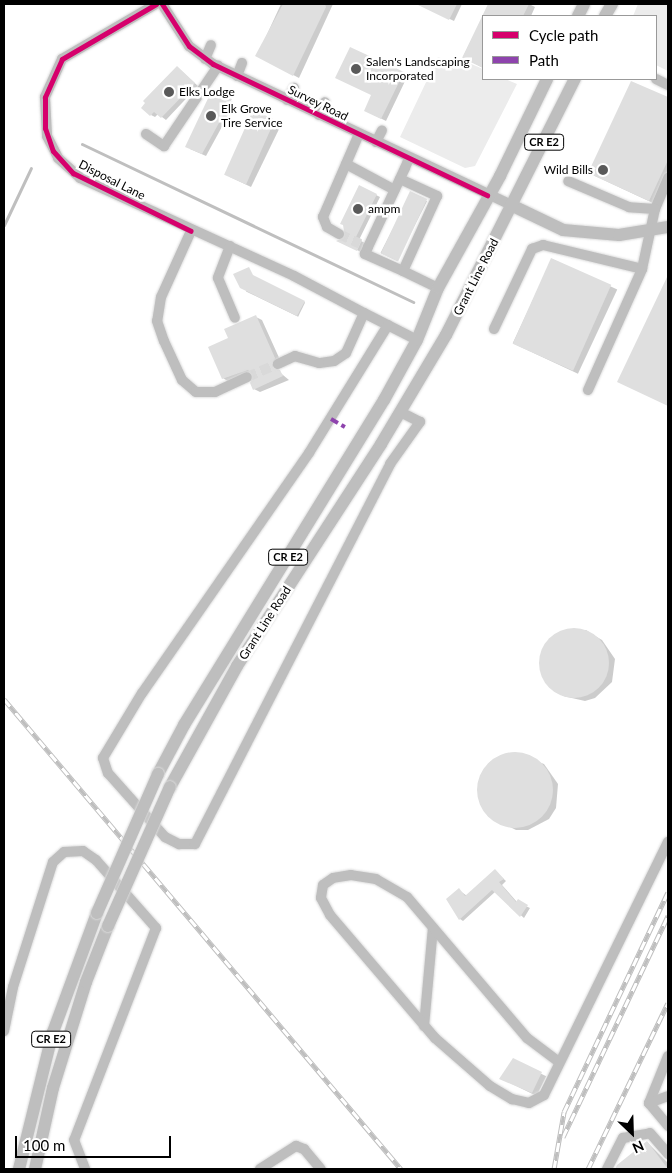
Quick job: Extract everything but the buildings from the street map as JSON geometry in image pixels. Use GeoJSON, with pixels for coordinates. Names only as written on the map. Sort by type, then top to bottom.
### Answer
{"type":"FeatureCollection","features":[{"type":"Feature","properties":{"kind":"main road","name":"Grant Line Road"},"geometry":{"type":"LineString","coordinates":[[19,1169],[32,1108],[53,1032],[97,913],[158,774],[184,725],[384,400],[418,340],[438,288],[487,195],[500,176],[547,80]]}},
{"type":"Feature","properties":{"kind":"main road","name":"Grant Line Road"},"geometry":{"type":"LineString","coordinates":[[36,1169],[53,1088],[86,982],[108,926],[170,787],[232,675],[400,412],[446,335],[513,206],[575,80]]}},
{"type":"Feature","properties":{"kind":"main road"},"geometry":{"type":"LineString","coordinates":[[513,206],[563,230],[619,235],[668,227]]}},
{"type":"Feature","properties":{"kind":"street","name":"Disposal Lane"},"geometry":{"type":"LineString","coordinates":[[156,4],[90,40],[62,59],[45,96],[45,128],[58,158],[80,178],[191,231],[230,246],[418,340]]}},
{"type":"Feature","properties":{"kind":"street","name":"Survey Road"},"geometry":{"type":"LineString","coordinates":[[162,4],[183,38],[205,59],[287,100],[513,206]]}},
{"type":"Feature","properties":{"kind":"street"},"geometry":{"type":"LineString","coordinates":[[205,59],[210,45]]}},
{"type":"Feature","properties":{"kind":"street"},"geometry":{"type":"LineString","coordinates":[[237,76],[242,63]]}},
{"type":"Feature","properties":{"kind":"street"},"geometry":{"type":"LineString","coordinates":[[146,134],[164,146],[218,66]]}},
{"type":"Feature","properties":{"kind":"street"},"geometry":{"type":"LineString","coordinates":[[287,100],[294,88]]}},
{"type":"Feature","properties":{"kind":"street"},"geometry":{"type":"LineString","coordinates":[[319,115],[325,102]]}},
{"type":"Feature","properties":{"kind":"street"},"geometry":{"type":"LineString","coordinates":[[376,142],[382,130]]}},
{"type":"Feature","properties":{"kind":"street"},"geometry":{"type":"LineString","coordinates":[[339,234],[327,227],[323,217],[359,134]]}},
{"type":"Feature","properties":{"kind":"street"},"geometry":{"type":"LineString","coordinates":[[409,158],[395,190],[364,246],[365,254],[438,288]]}},
{"type":"Feature","properties":{"kind":"street"},"geometry":{"type":"LineString","coordinates":[[346,164],[395,190]]}},
{"type":"Feature","properties":{"kind":"street"},"geometry":{"type":"LineString","coordinates":[[588,390],[642,269],[648,230],[668,178]]}},
{"type":"Feature","properties":{"kind":"street"},"geometry":{"type":"LineString","coordinates":[[400,179],[437,196],[403,271]]}},
{"type":"Feature","properties":{"kind":"street"},"geometry":{"type":"LineString","coordinates":[[568,180],[629,206],[655,210]]}},
{"type":"Feature","properties":{"kind":"street"},"geometry":{"type":"LineString","coordinates":[[191,231],[167,284],[157,321],[182,380],[196,392],[204,393],[247,377]]}},
{"type":"Feature","properties":{"kind":"street"},"geometry":{"type":"LineString","coordinates":[[494,329],[532,249],[543,245],[642,269]]}},
{"type":"Feature","properties":{"kind":"street"},"geometry":{"type":"LineString","coordinates":[[230,246],[218,278],[235,318]]}},
{"type":"Feature","properties":{"kind":"street"},"geometry":{"type":"LineString","coordinates":[[278,364],[295,356],[319,363],[334,361],[346,352],[364,312]]}},
{"type":"Feature","properties":{"kind":"street"},"geometry":{"type":"LineString","coordinates":[[388,325],[309,453],[142,693],[103,758],[108,773],[165,837],[178,844],[195,844],[390,464],[420,422],[400,412]]}},
{"type":"Feature","properties":{"kind":"street"},"geometry":{"type":"LineString","coordinates":[[559,1062],[527,1038],[407,897],[376,879],[351,875],[333,878],[323,885],[321,898],[330,915],[424,1026],[490,1086],[512,1099],[536,1102],[544,1095],[668,842]]}},
{"type":"Feature","properties":{"kind":"street"},"geometry":{"type":"LineString","coordinates":[[4,1031],[13,987],[53,862],[64,852],[83,851],[96,860],[156,928],[74,1140],[85,1169]]}},
{"type":"Feature","properties":{"kind":"street"},"geometry":{"type":"LineString","coordinates":[[424,1026],[434,928]]}},
{"type":"Feature","properties":{"kind":"street"},"geometry":{"type":"LineString","coordinates":[[648,1103],[668,1056]]}},
{"type":"Feature","properties":{"kind":"street"},"geometry":{"type":"LineString","coordinates":[[648,1103],[668,1096]]}},
{"type":"Feature","properties":{"kind":"street"},"geometry":{"type":"LineString","coordinates":[[648,1103],[668,1126]]}},
{"type":"Feature","properties":{"kind":"street"},"geometry":{"type":"LineString","coordinates":[[607,1169],[623,1138],[650,1133],[668,1154]]}},
{"type":"Feature","properties":{"kind":"street"},"geometry":{"type":"LineString","coordinates":[[260,1169],[296,1146],[304,1149],[321,1169]]}},
{"type":"Feature","properties":{"kind":"shaded area"},"geometry":{"type":"Polygon","coordinates":[[[638,4],[668,4],[668,71],[657,66],[657,15],[633,15],[638,4]]]}},
{"type":"Feature","properties":{"kind":"shaded area"},"geometry":{"type":"Polygon","coordinates":[[[438,57],[451,62],[455,57],[482,69],[482,80],[507,80],[517,84],[475,166],[465,168],[400,137],[438,57]]]}},
{"type":"Feature","properties":{"kind":"waterway"},"geometry":{"type":"LineString","coordinates":[[82,144],[413,302]]}},
{"type":"Feature","properties":{"kind":"waterway"},"geometry":{"type":"LineString","coordinates":[[4,225],[31,168]]}},
{"type":"Feature","properties":{"kind":"tunnel"},"geometry":{"type":"LineString","coordinates":[[339,234],[360,244]]}},
{"type":"Feature","properties":{"kind":"tunnel"},"geometry":{"type":"LineString","coordinates":[[247,377],[278,364]]}},
{"type":"Feature","properties":{"kind":"railway"},"geometry":{"type":"LineString","coordinates":[[4,699],[401,1169]]}},
{"type":"Feature","properties":{"kind":"railway"},"geometry":{"type":"LineString","coordinates":[[554,1169],[564,1112],[668,892]]}},
{"type":"Feature","properties":{"kind":"railway"},"geometry":{"type":"LineString","coordinates":[[563,1137],[668,916]]}},
{"type":"Feature","properties":{"kind":"railway"},"geometry":{"type":"LineString","coordinates":[[588,1169],[668,1003]]}},
{"type":"Feature","properties":{"kind":"marked path"},"geometry":{"type":"LineString","coordinates":[[331,419],[345,427]]}},
{"type":"Feature","properties":{"kind":"cycle path"},"geometry":{"type":"LineString","coordinates":[[156,4],[62,59],[45,97],[45,128],[53,151],[73,173],[191,231]]}},
{"type":"Feature","properties":{"kind":"cycle path"},"geometry":{"type":"LineString","coordinates":[[162,4],[189,46],[213,64],[487,195]]}},
{"type":"Feature","properties":{"kind":"place","name":"Salen's Landscaping Incorporated"},"geometry":{"type":"Point","coordinates":[356,69]}},
{"type":"Feature","properties":{"kind":"place","name":"Elks Lodge"},"geometry":{"type":"Point","coordinates":[169,92]}},
{"type":"Feature","properties":{"kind":"place","name":"Elk Grove Tire Service"},"geometry":{"type":"Point","coordinates":[211,116]}},
{"type":"Feature","properties":{"kind":"place","name":"Wild Bills"},"geometry":{"type":"Point","coordinates":[603,170]}},
{"type":"Feature","properties":{"kind":"place","name":"ampm"},"geometry":{"type":"Point","coordinates":[358,209]}}]}
